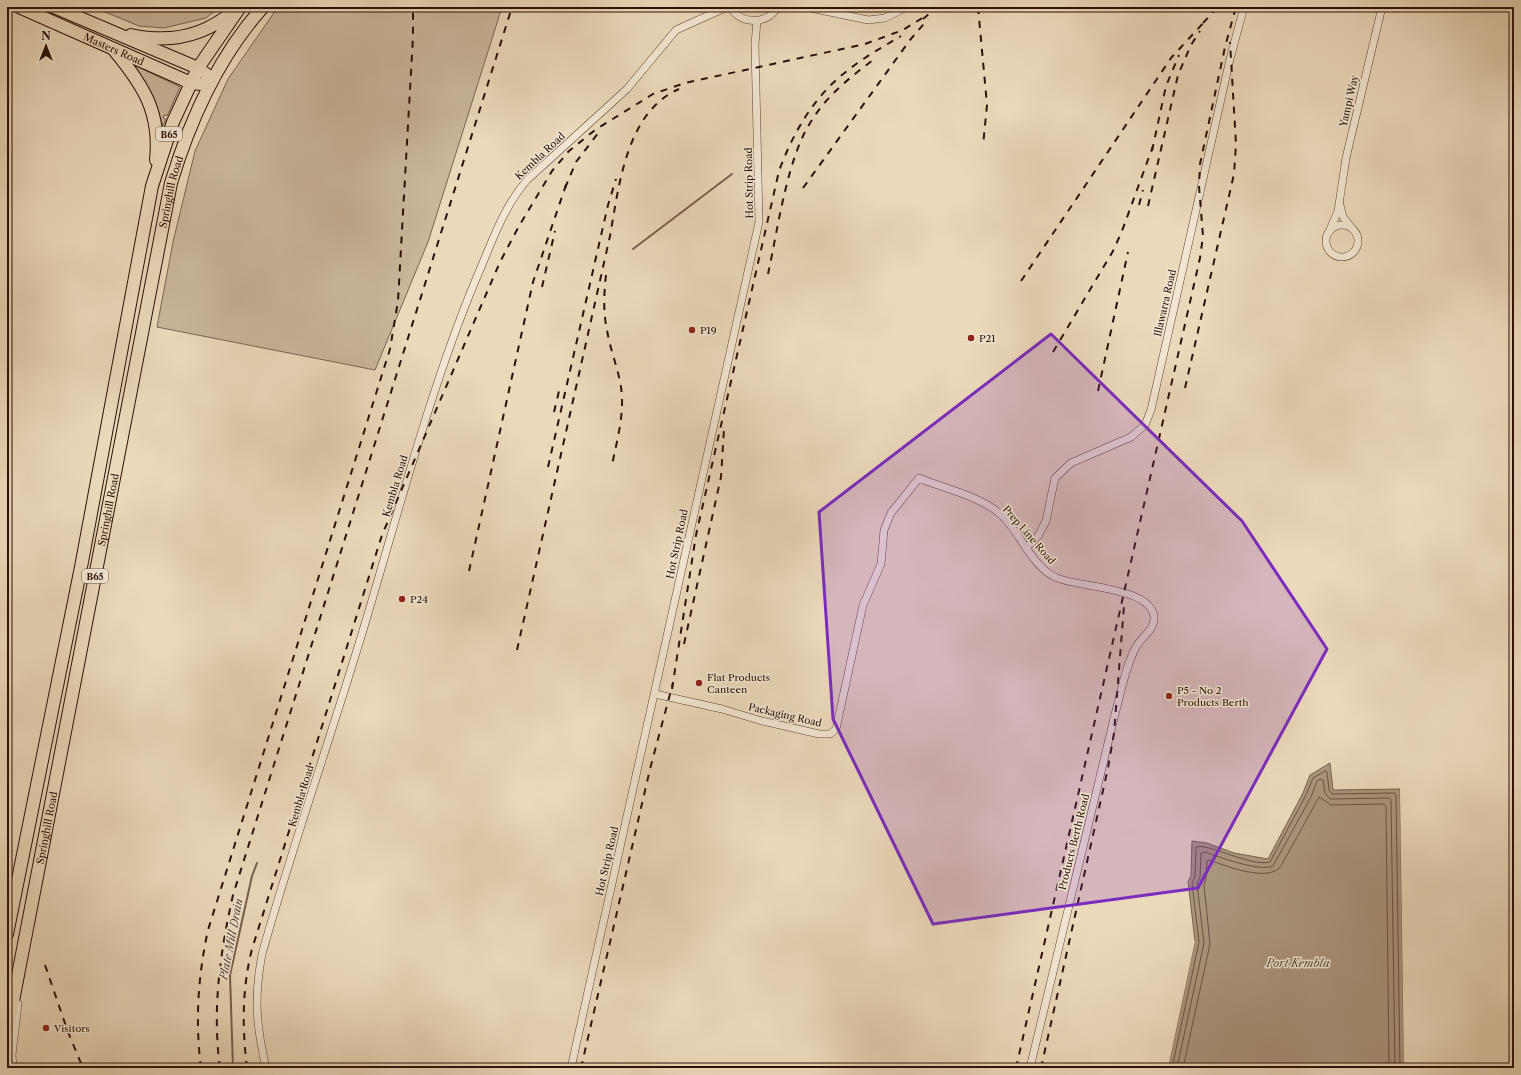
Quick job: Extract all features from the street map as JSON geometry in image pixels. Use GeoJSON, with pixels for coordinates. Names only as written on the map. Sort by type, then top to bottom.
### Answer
{"type":"FeatureCollection","features":[{"type":"Feature","properties":{"kind":"main road","name":"Masters Road"},"geometry":{"type":"LineString","coordinates":[[19,7],[191,83],[202,84],[212,82],[206,74],[198,68],[54,7]]}},
{"type":"Feature","properties":{"kind":"main road"},"geometry":{"type":"LineString","coordinates":[[101,27],[141,37],[172,39],[208,28],[239,7]]}},
{"type":"Feature","properties":{"kind":"main road","name":"Springhill Road"},"geometry":{"type":"LineString","coordinates":[[7,934],[80,574],[152,186],[173,122],[198,68],[239,7]]}},
{"type":"Feature","properties":{"kind":"main road","name":"Springhill Road"},"geometry":{"type":"LineString","coordinates":[[7,1032],[171,183],[189,130],[212,82],[242,34],[263,7]]}},
{"type":"Feature","properties":{"kind":"main road"},"geometry":{"type":"LineString","coordinates":[[112,47],[141,85],[152,109],[157,141],[152,186]]}},
{"type":"Feature","properties":{"kind":"street","name":"Kembla Road"},"geometry":{"type":"LineString","coordinates":[[266,1068],[259,1036],[256,1009],[257,985],[262,954],[364,627],[426,418],[461,316],[504,214],[516,193],[527,180],[627,89],[676,30],[727,7]]}},
{"type":"Feature","properties":{"kind":"street"},"geometry":{"type":"LineString","coordinates":[[730,7],[742,18],[758,21],[768,17],[778,7]]}},
{"type":"Feature","properties":{"kind":"street"},"geometry":{"type":"LineString","coordinates":[[806,7],[868,20],[888,17],[907,7]]}},
{"type":"Feature","properties":{"kind":"street","name":"Illawarra Road"},"geometry":{"type":"LineString","coordinates":[[1026,548],[1038,536],[1046,521],[1055,478],[1071,463],[1131,437],[1146,425],[1151,410],[1228,67],[1244,7]]}},
{"type":"Feature","properties":{"kind":"street","name":"Yampi Way"},"geometry":{"type":"LineString","coordinates":[[1339,200],[1343,217],[1357,237],[1356,247],[1350,254],[1342,256],[1333,253],[1328,248],[1326,238],[1338,211],[1339,200],[1346,158],[1382,7]]}},
{"type":"Feature","properties":{"kind":"street","name":"Hot Strip Road"},"geometry":{"type":"LineString","coordinates":[[571,1068],[759,222],[755,44],[758,21]]}},
{"type":"Feature","properties":{"kind":"street"},"geometry":{"type":"LineString","coordinates":[[1329,232],[1334,227],[1341,225],[1348,226],[1354,231]]}},
{"type":"Feature","properties":{"kind":"street","name":"Prep Line Road"},"geometry":{"type":"LineString","coordinates":[[881,564],[884,530],[887,521],[919,478],[984,503],[1000,514],[1046,572],[1056,578],[1123,592],[1140,599],[1152,611],[1154,617],[1152,627]]}},
{"type":"Feature","properties":{"kind":"street","name":"Packaging Road"},"geometry":{"type":"LineString","coordinates":[[655,694],[722,709],[762,721],[819,734],[830,734],[836,729],[864,605],[881,564]]}},
{"type":"Feature","properties":{"kind":"street","name":"Products Berth Road"},"geometry":{"type":"LineString","coordinates":[[1030,1068],[1115,714],[1132,656],[1140,640],[1152,627]]}},
{"type":"Feature","properties":{"kind":"street"},"geometry":{"type":"LineString","coordinates":[[14,1068],[11,1058],[16,1026],[19,969]]}},
{"type":"Feature","properties":{"kind":"highlighted area"},"geometry":{"type":"Polygon","coordinates":[[[1051,334],[1242,521],[1327,649],[1198,888],[933,924],[833,719],[819,512],[1051,334]]]}},
{"type":"Feature","properties":{"kind":"shaded area"},"geometry":{"type":"Polygon","coordinates":[[[93,7],[220,7],[206,18],[164,28],[139,26],[93,7]]]}},
{"type":"Feature","properties":{"kind":"shaded area"},"geometry":{"type":"Polygon","coordinates":[[[278,7],[502,7],[428,242],[375,370],[157,327],[173,242],[195,151],[228,79],[278,7]]]}},
{"type":"Feature","properties":{"kind":"shaded area"},"geometry":{"type":"Polygon","coordinates":[[[134,65],[180,87],[167,116],[164,115],[163,118],[166,119],[163,126],[153,97],[134,65]]]}},
{"type":"Feature","properties":{"kind":"water","name":"Port Kembla"},"geometry":{"type":"Polygon","coordinates":[[[1330,763],[1333,790],[1400,789],[1404,1068],[1168,1068],[1195,941],[1188,881],[1191,876],[1192,841],[1207,843],[1234,853],[1268,859],[1303,793],[1310,775],[1330,763]]]}},
{"type":"Feature","properties":{"kind":"pier"},"geometry":{"type":"Polygon","coordinates":[[[1400,789],[1402,789],[1406,1068],[1404,1068],[1400,789]]]}},
{"type":"Feature","properties":{"kind":"pier"},"geometry":{"type":"Polygon","coordinates":[[[1193,941],[1195,941],[1168,1068],[1166,1068],[1193,941]]]}},
{"type":"Feature","properties":{"kind":"waterway"},"geometry":{"type":"LineString","coordinates":[[633,249],[732,174]]}},
{"type":"Feature","properties":{"kind":"waterway","name":"Plate Mill Drain"},"geometry":{"type":"LineString","coordinates":[[233,1068],[230,975],[252,876],[257,863]]}},
{"type":"Feature","properties":{"kind":"railway"},"geometry":{"type":"LineString","coordinates":[[201,1068],[198,1033],[198,999],[208,930],[390,349],[398,301],[413,37],[413,7]]}},
{"type":"Feature","properties":{"kind":"railway"},"geometry":{"type":"LineString","coordinates":[[220,1068],[217,1003],[224,938],[233,895],[512,7]]}},
{"type":"Feature","properties":{"kind":"railway"},"geometry":{"type":"LineString","coordinates":[[923,19],[937,7]]}},
{"type":"Feature","properties":{"kind":"railway"},"geometry":{"type":"LineString","coordinates":[[978,7],[987,105],[983,146]]}},
{"type":"Feature","properties":{"kind":"railway"},"geometry":{"type":"LineString","coordinates":[[1203,23],[1218,7]]}},
{"type":"Feature","properties":{"kind":"railway"},"geometry":{"type":"LineString","coordinates":[[1016,1068],[1200,258],[1203,236],[1199,186],[1200,164],[1225,47],[1236,7]]}},
{"type":"Feature","properties":{"kind":"railway"},"geometry":{"type":"LineString","coordinates":[[247,1068],[244,1038],[244,1008],[246,979],[252,949],[382,535],[500,262],[519,226],[552,171],[569,151],[595,130],[653,94],[685,83],[865,44],[903,30],[927,15]]}},
{"type":"Feature","properties":{"kind":"railway"},"geometry":{"type":"LineString","coordinates":[[803,188],[910,40],[928,19]]}},
{"type":"Feature","properties":{"kind":"railway"},"geometry":{"type":"LineString","coordinates":[[1021,281],[1171,58],[1206,20]]}},
{"type":"Feature","properties":{"kind":"railway"},"geometry":{"type":"LineString","coordinates":[[1148,206],[1178,75],[1191,45],[1200,31]]}},
{"type":"Feature","properties":{"kind":"railway"},"geometry":{"type":"LineString","coordinates":[[672,689],[696,535],[779,171],[798,129],[824,92],[853,66],[901,36]]}},
{"type":"Feature","properties":{"kind":"railway"},"geometry":{"type":"LineString","coordinates":[[1185,388],[1234,174],[1236,144],[1230,42]]}},
{"type":"Feature","properties":{"kind":"railway"},"geometry":{"type":"LineString","coordinates":[[1152,151],[1166,86],[1179,55]]}},
{"type":"Feature","properties":{"kind":"railway"},"geometry":{"type":"LineString","coordinates":[[768,274],[784,194],[803,135],[818,111],[833,93],[877,57]]}},
{"type":"Feature","properties":{"kind":"railway"},"geometry":{"type":"LineString","coordinates":[[517,650],[610,236],[617,195],[628,152],[636,132],[647,115],[661,100],[679,89]]}},
{"type":"Feature","properties":{"kind":"railway"},"geometry":{"type":"LineString","coordinates":[[565,188],[576,162],[599,132]]}},
{"type":"Feature","properties":{"kind":"railway"},"geometry":{"type":"LineString","coordinates":[[1053,352],[1113,251],[1122,231],[1153,146]]}},
{"type":"Feature","properties":{"kind":"railway"},"geometry":{"type":"LineString","coordinates":[[548,467],[608,205],[616,179]]}},
{"type":"Feature","properties":{"kind":"railway"},"geometry":{"type":"LineString","coordinates":[[469,571],[533,282],[567,182]]}},
{"type":"Feature","properties":{"kind":"railway"},"geometry":{"type":"LineString","coordinates":[[1139,205],[1143,190]]}},
{"type":"Feature","properties":{"kind":"railway"},"geometry":{"type":"LineString","coordinates":[[542,287],[555,231]]}},
{"type":"Feature","properties":{"kind":"railway"},"geometry":{"type":"LineString","coordinates":[[1098,391],[1128,252]]}},
{"type":"Feature","properties":{"kind":"railway"},"geometry":{"type":"LineString","coordinates":[[606,275],[604,302],[605,316],[610,344],[620,380],[622,397],[620,426],[612,465]]}},
{"type":"Feature","properties":{"kind":"railway"},"geometry":{"type":"LineString","coordinates":[[554,412],[560,387]]}},
{"type":"Feature","properties":{"kind":"railway"},"geometry":{"type":"LineString","coordinates":[[684,644],[721,477],[724,429]]}},
{"type":"Feature","properties":{"kind":"railway"},"geometry":{"type":"LineString","coordinates":[[1041,1068],[1108,768],[1114,733],[1124,606]]}},
{"type":"Feature","properties":{"kind":"railway"},"geometry":{"type":"LineString","coordinates":[[581,1068],[650,769],[673,683]]}},
{"type":"Feature","properties":{"kind":"railway"},"geometry":{"type":"LineString","coordinates":[[45,965],[68,1032],[83,1068]]}},
{"type":"Feature","properties":{"kind":"place","name":"P19"},"geometry":{"type":"Point","coordinates":[692,330]}},
{"type":"Feature","properties":{"kind":"place","name":"P21"},"geometry":{"type":"Point","coordinates":[971,338]}},
{"type":"Feature","properties":{"kind":"place","name":"P24"},"geometry":{"type":"Point","coordinates":[402,599]}},
{"type":"Feature","properties":{"kind":"place","name":"Flat Products Canteen"},"geometry":{"type":"Point","coordinates":[699,683]}},
{"type":"Feature","properties":{"kind":"place","name":"P5 - No 2 Products Berth"},"geometry":{"type":"Point","coordinates":[1169,696]}},
{"type":"Feature","properties":{"kind":"place","name":"Visitors"},"geometry":{"type":"Point","coordinates":[46,1028]}}]}
